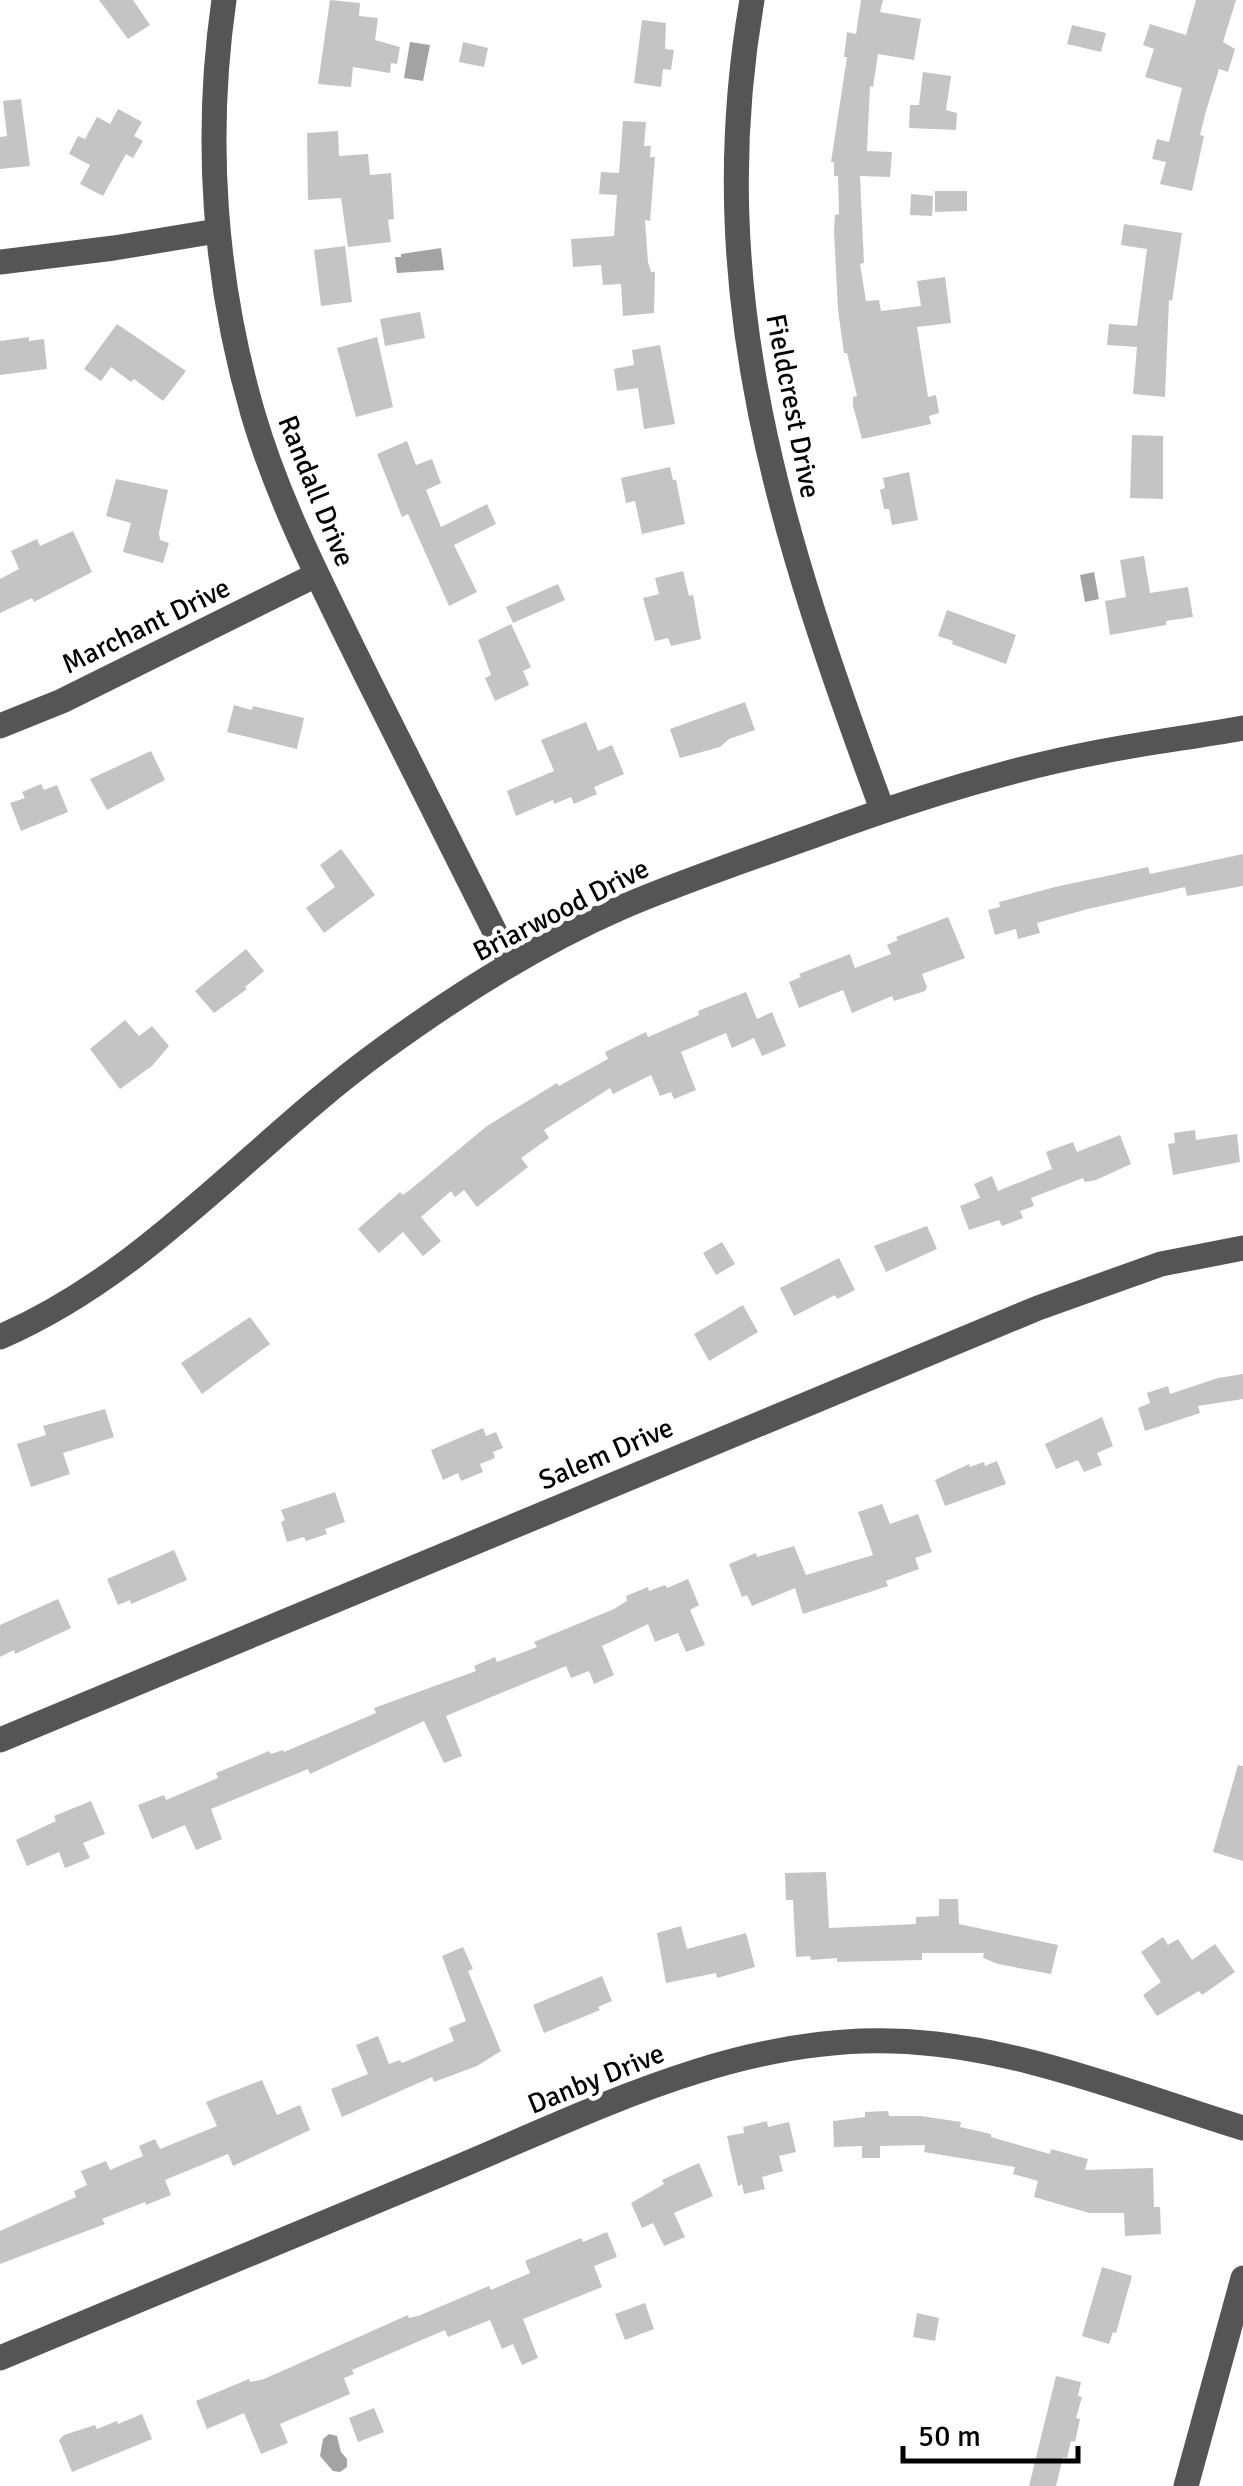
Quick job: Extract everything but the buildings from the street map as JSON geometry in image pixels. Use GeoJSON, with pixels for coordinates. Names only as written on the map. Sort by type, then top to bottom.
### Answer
{"type":"FeatureCollection","features":[{"type":"Feature","properties":{"kind":"street","name":"Randall Drive"},"geometry":{"type":"LineString","coordinates":[[224,0],[216,66],[217,231],[254,416],[316,575],[512,964]]}},
{"type":"Feature","properties":{"kind":"street","name":"Fieldcrest Drive"},"geometry":{"type":"LineString","coordinates":[[752,0],[740,90],[735,202],[752,377],[790,544],[882,809]]}},
{"type":"Feature","properties":{"kind":"street"},"geometry":{"type":"LineString","coordinates":[[0,262],[217,231]]}},
{"type":"Feature","properties":{"kind":"street","name":"Marchant Drive"},"geometry":{"type":"LineString","coordinates":[[0,726],[62,701],[316,575]]}},
{"type":"Feature","properties":{"kind":"street","name":"Briarwood Drive"},"geometry":{"type":"LineString","coordinates":[[0,1337],[53,1311],[112,1272],[230,1179],[376,1054],[446,1004],[617,909],[882,809],[1096,752],[1243,728]]}},
{"type":"Feature","properties":{"kind":"street","name":"Salem Drive"},"geometry":{"type":"LineString","coordinates":[[0,1740],[1038,1308],[1161,1264],[1243,1248]]}},
{"type":"Feature","properties":{"kind":"street","name":"Danby Drive"},"geometry":{"type":"LineString","coordinates":[[0,2358],[640,2092],[766,2052],[806,2045],[879,2041],[968,2048],[1040,2065],[1243,2128]]}},
{"type":"Feature","properties":{"kind":"street"},"geometry":{"type":"LineString","coordinates":[[1186,2486],[1243,2278]]}},
{"type":"Feature","properties":{"kind":"shaded area"},"geometry":{"type":"Polygon","coordinates":[[[410,42],[430,45],[423,81],[404,78],[410,42]]]}},
{"type":"Feature","properties":{"kind":"shaded area"},"geometry":{"type":"Polygon","coordinates":[[[441,248],[444,270],[397,273],[395,257],[441,248]]]}},
{"type":"Feature","properties":{"kind":"shaded area"},"geometry":{"type":"Polygon","coordinates":[[[1094,572],[1099,599],[1085,602],[1080,575],[1094,572]]]}},
{"type":"Feature","properties":{"kind":"shaded area"},"geometry":{"type":"Polygon","coordinates":[[[329,2434],[337,2436],[347,2459],[347,2467],[340,2472],[333,2471],[320,2456],[323,2439],[329,2434]]]}}]}
